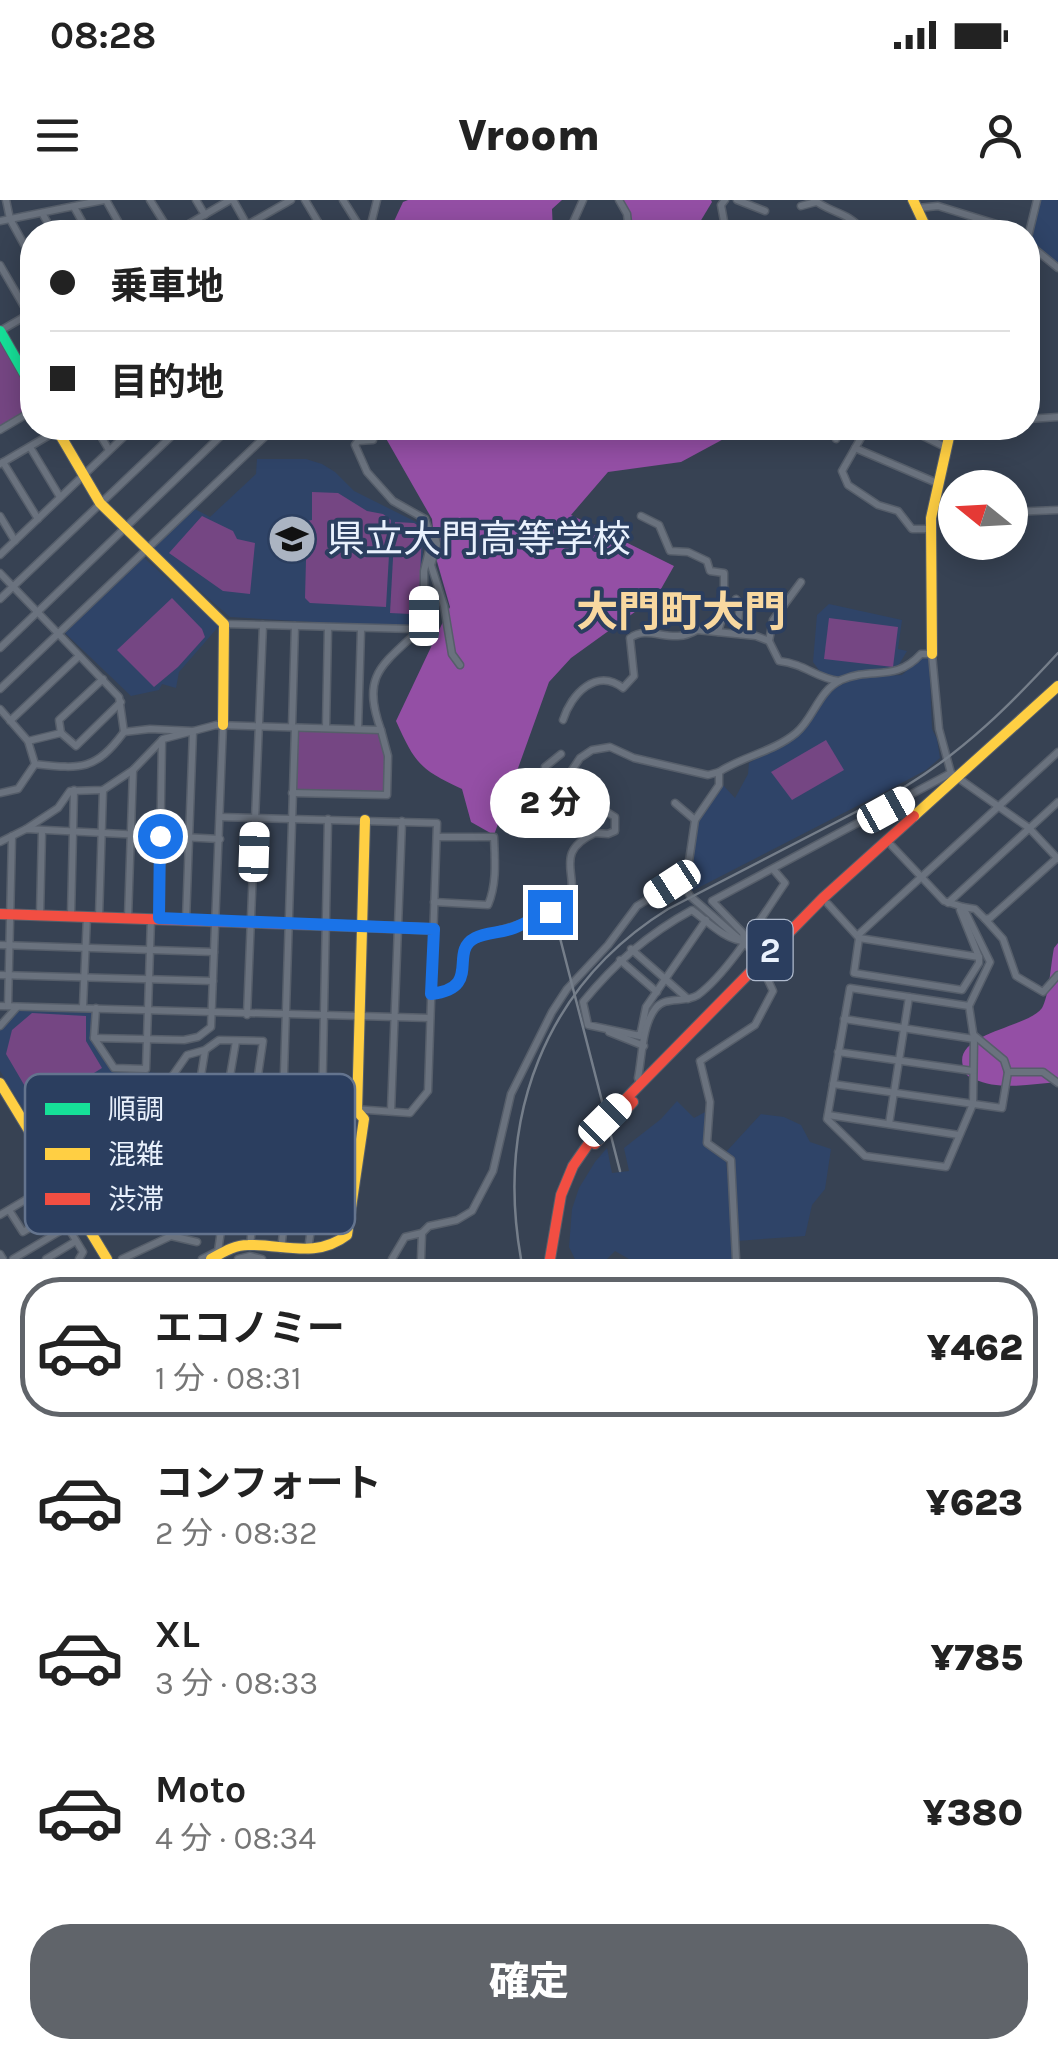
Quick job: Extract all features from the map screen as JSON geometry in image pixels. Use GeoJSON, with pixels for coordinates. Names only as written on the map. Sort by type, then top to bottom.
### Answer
{"type":"FeatureCollection","features":[{"type":"Feature","properties":{"kind":"main road"},"geometry":{"type":"LineString","coordinates":[[0,331],[20,364]]}},
{"type":"Feature","properties":{"kind":"main road"},"geometry":{"type":"LineString","coordinates":[[63,440],[100,503],[224,624],[223,725]]}},
{"type":"Feature","properties":{"kind":"main road"},"geometry":{"type":"LineString","coordinates":[[932,654],[933,506],[949,440]]}},
{"type":"Feature","properties":{"kind":"main road","name":"2"},"geometry":{"type":"LineString","coordinates":[[554,1259],[561,1195],[573,1166],[605,1120],[762,962],[1058,686]]}},
{"type":"Feature","properties":{"kind":"main road","name":"2"},"geometry":{"type":"LineString","coordinates":[[554,1259],[567,1196],[592,1146],[762,962],[892,846],[956,778],[1058,694]]}},
{"type":"Feature","properties":{"kind":"main road"},"geometry":{"type":"LineString","coordinates":[[355,1195],[364,1118],[357,1110],[357,1016],[365,820]]}},
{"type":"Feature","properties":{"kind":"main road"},"geometry":{"type":"LineString","coordinates":[[5,914],[434,929]]}},
{"type":"Feature","properties":{"kind":"main road"},"geometry":{"type":"LineString","coordinates":[[0,1083],[25,1122]]}},
{"type":"Feature","properties":{"kind":"main road"},"geometry":{"type":"LineString","coordinates":[[93,1234],[107,1259]]}},
{"type":"Feature","properties":{"kind":"main road"},"geometry":{"type":"LineString","coordinates":[[211,1259],[244,1245],[308,1250],[329,1247],[346,1234]]}},
{"type":"Feature","properties":{"kind":"street"},"geometry":{"type":"LineString","coordinates":[[6,200],[20,237]]}},
{"type":"Feature","properties":{"kind":"street"},"geometry":{"type":"LineString","coordinates":[[0,221],[105,200]]}},
{"type":"Feature","properties":{"kind":"street"},"geometry":{"type":"LineString","coordinates":[[196,200],[205,215]]}},
{"type":"Feature","properties":{"kind":"street"},"geometry":{"type":"LineString","coordinates":[[195,220],[231,200]]}},
{"type":"Feature","properties":{"kind":"street"},"geometry":{"type":"LineString","coordinates":[[262,220],[291,200]]}},
{"type":"Feature","properties":{"kind":"street"},"geometry":{"type":"LineString","coordinates":[[737,200],[765,212]]}},
{"type":"Feature","properties":{"kind":"street"},"geometry":{"type":"LineString","coordinates":[[801,206],[816,201],[851,220]]}},
{"type":"Feature","properties":{"kind":"street"},"geometry":{"type":"LineString","coordinates":[[916,204],[932,203],[980,220]]}},
{"type":"Feature","properties":{"kind":"street"},"geometry":{"type":"LineString","coordinates":[[74,207],[81,220]]}},
{"type":"Feature","properties":{"kind":"street"},"geometry":{"type":"LineString","coordinates":[[42,213],[46,220]]}},
{"type":"Feature","properties":{"kind":"street"},"geometry":{"type":"LineString","coordinates":[[0,265],[20,297]]}},
{"type":"Feature","properties":{"kind":"street"},"geometry":{"type":"LineString","coordinates":[[38,519],[2,463],[40,440]]}},
{"type":"Feature","properties":{"kind":"street"},"geometry":{"type":"LineString","coordinates":[[103,440],[109,450]]}},
{"type":"Feature","properties":{"kind":"street"},"geometry":{"type":"LineString","coordinates":[[0,555],[119,440]]}},
{"type":"Feature","properties":{"kind":"street"},"geometry":{"type":"LineString","coordinates":[[0,599],[167,440]]}},
{"type":"Feature","properties":{"kind":"street"},"geometry":{"type":"LineString","coordinates":[[0,648],[216,440]]}},
{"type":"Feature","properties":{"kind":"street"},"geometry":{"type":"LineString","coordinates":[[0,676],[3,686],[261,440]]}},
{"type":"Feature","properties":{"kind":"street"},"geometry":{"type":"LineString","coordinates":[[372,440],[355,445],[367,472],[393,502],[418,514],[433,530],[438,544],[431,565],[444,606],[452,654],[460,665]]}},
{"type":"Feature","properties":{"kind":"street"},"geometry":{"type":"LineString","coordinates":[[860,440],[842,471],[848,485],[878,505],[898,511],[912,528],[932,529]]}},
{"type":"Feature","properties":{"kind":"street"},"geometry":{"type":"LineString","coordinates":[[931,440],[947,448]]}},
{"type":"Feature","properties":{"kind":"street"},"geometry":{"type":"LineString","coordinates":[[30,447],[60,497]]}},
{"type":"Feature","properties":{"kind":"street"},"geometry":{"type":"LineString","coordinates":[[855,448],[937,483]]}},
{"type":"Feature","properties":{"kind":"street"},"geometry":{"type":"LineString","coordinates":[[933,506],[938,506]]}},
{"type":"Feature","properties":{"kind":"street"},"geometry":{"type":"LineString","coordinates":[[1028,511],[1058,510]]}},
{"type":"Feature","properties":{"kind":"street"},"geometry":{"type":"LineString","coordinates":[[0,516],[15,541]]}},
{"type":"Feature","properties":{"kind":"street"},"geometry":{"type":"LineString","coordinates":[[641,516],[659,525],[670,551],[688,552],[707,561],[710,571],[724,574],[724,610],[718,632]]}},
{"type":"Feature","properties":{"kind":"street"},"geometry":{"type":"LineString","coordinates":[[292,792],[387,795],[388,756],[373,710],[375,673],[415,634],[424,616],[424,571],[432,539],[426,522]]}},
{"type":"Feature","properties":{"kind":"street"},"geometry":{"type":"LineString","coordinates":[[0,573],[103,679],[120,702],[124,732]]}},
{"type":"Feature","properties":{"kind":"street"},"geometry":{"type":"LineString","coordinates":[[802,582],[773,620],[769,642],[779,661],[803,665],[825,680],[840,681]]}},
{"type":"Feature","properties":{"kind":"street"},"geometry":{"type":"LineString","coordinates":[[736,599],[740,606],[737,632]]}},
{"type":"Feature","properties":{"kind":"street"},"geometry":{"type":"LineString","coordinates":[[224,624],[414,630]]}},
{"type":"Feature","properties":{"kind":"street"},"geometry":{"type":"LineString","coordinates":[[247,1014],[262,625]]}},
{"type":"Feature","properties":{"kind":"street"},"geometry":{"type":"LineString","coordinates":[[284,1074],[295,626]]}},
{"type":"Feature","properties":{"kind":"street"},"geometry":{"type":"LineString","coordinates":[[326,728],[328,628]]}},
{"type":"Feature","properties":{"kind":"street"},"geometry":{"type":"LineString","coordinates":[[358,729],[361,630]]}},
{"type":"Feature","properties":{"kind":"street"},"geometry":{"type":"LineString","coordinates":[[564,720],[568,702],[581,689],[604,678],[623,688],[634,676],[630,638],[636,633],[666,639],[697,630],[737,632],[769,642]]}},
{"type":"Feature","properties":{"kind":"street"},"geometry":{"type":"LineString","coordinates":[[562,754],[548,762],[547,775],[556,780],[570,773],[580,758],[592,750],[610,747],[634,758],[708,775],[762,754],[798,732],[826,690],[840,681],[860,674],[904,670],[921,654],[932,654],[940,729],[956,778],[1029,828],[1057,858],[990,918],[985,918]]}},
{"type":"Feature","properties":{"kind":"street"},"geometry":{"type":"LineString","coordinates":[[10,721],[79,656]]}},
{"type":"Feature","properties":{"kind":"street"},"geometry":{"type":"LineString","coordinates":[[103,679],[59,720],[61,733],[76,746],[120,702]]}},
{"type":"Feature","properties":{"kind":"street"},"geometry":{"type":"LineString","coordinates":[[0,708],[28,741],[34,764],[18,788],[0,793]]}},
{"type":"Feature","properties":{"kind":"street"},"geometry":{"type":"LineString","coordinates":[[0,842],[58,808],[74,790],[103,790],[133,770],[162,739],[192,730],[223,725],[380,730]]}},
{"type":"Feature","properties":{"kind":"street"},"geometry":{"type":"LineString","coordinates":[[94,1038],[198,1037],[211,1027],[223,725]]}},
{"type":"Feature","properties":{"kind":"street"},"geometry":{"type":"LineString","coordinates":[[34,764],[82,767],[98,761],[124,732],[150,728],[192,730]]}},
{"type":"Feature","properties":{"kind":"street"},"geometry":{"type":"LineString","coordinates":[[186,920],[192,730]]}},
{"type":"Feature","properties":{"kind":"street"},"geometry":{"type":"LineString","coordinates":[[28,741],[61,733]]}},
{"type":"Feature","properties":{"kind":"street"},"geometry":{"type":"LineString","coordinates":[[96,1008],[94,1038],[114,1068],[146,1070],[162,739]]}},
{"type":"Feature","properties":{"kind":"street"},"geometry":{"type":"LineString","coordinates":[[960,907],[980,963],[962,990],[854,972],[858,936],[1058,752]]}},
{"type":"Feature","properties":{"kind":"street"},"geometry":{"type":"LineString","coordinates":[[128,918],[133,770]]}},
{"type":"Feature","properties":{"kind":"street"},"geometry":{"type":"LineString","coordinates":[[392,1259],[406,1237],[422,1233],[428,1226],[457,1220],[472,1210],[493,1171],[511,1094],[566,989],[608,946],[637,906],[681,879],[688,868],[695,820],[719,786],[719,772]]}},
{"type":"Feature","properties":{"kind":"street"},"geometry":{"type":"LineString","coordinates":[[431,994],[449,992],[459,983],[466,947],[474,938],[512,929],[562,908],[571,893],[570,859],[578,844],[595,833],[615,831],[614,817],[594,804],[570,773]]}},
{"type":"Feature","properties":{"kind":"street"},"geometry":{"type":"LineString","coordinates":[[744,942],[743,933],[712,901],[956,778]]}},
{"type":"Feature","properties":{"kind":"street"},"geometry":{"type":"LineString","coordinates":[[70,915],[74,790]]}},
{"type":"Feature","properties":{"kind":"street"},"geometry":{"type":"LineString","coordinates":[[84,1006],[86,948],[93,917],[103,790]]}},
{"type":"Feature","properties":{"kind":"street"},"geometry":{"type":"LineString","coordinates":[[948,902],[1058,802]]}},
{"type":"Feature","properties":{"kind":"street"},"geometry":{"type":"LineString","coordinates":[[675,803],[695,820]]}},
{"type":"Feature","properties":{"kind":"street"},"geometry":{"type":"LineString","coordinates":[[220,817],[437,822],[428,1091],[410,1112],[357,1110]]}},
{"type":"Feature","properties":{"kind":"street"},"geometry":{"type":"LineString","coordinates":[[324,1074],[328,819]]}},
{"type":"Feature","properties":{"kind":"street"},"geometry":{"type":"LineString","coordinates":[[391,1111],[402,822]]}},
{"type":"Feature","properties":{"kind":"street"},"geometry":{"type":"LineString","coordinates":[[26,829],[220,839]]}},
{"type":"Feature","properties":{"kind":"street"},"geometry":{"type":"LineString","coordinates":[[40,915],[42,831]]}},
{"type":"Feature","properties":{"kind":"street"},"geometry":{"type":"LineString","coordinates":[[12,836],[5,914],[4,1006],[430,1018]]}},
{"type":"Feature","properties":{"kind":"street"},"geometry":{"type":"LineString","coordinates":[[434,902],[488,904],[495,870],[494,837],[437,837]]}},
{"type":"Feature","properties":{"kind":"street"},"geometry":{"type":"LineString","coordinates":[[892,846],[948,902],[976,909],[985,918],[1003,939],[1016,976],[1043,992],[1058,974]]}},
{"type":"Feature","properties":{"kind":"street"},"geometry":{"type":"LineString","coordinates":[[640,1084],[644,1046],[656,1007],[665,1002],[689,1000],[701,992],[744,942],[785,883],[773,869]]}},
{"type":"Feature","properties":{"kind":"street"},"geometry":{"type":"LineString","coordinates":[[681,879],[690,896],[762,962],[773,991],[755,1024],[700,1060],[710,1102],[708,1143],[731,1160],[736,1259]]}},
{"type":"Feature","properties":{"kind":"street"},"geometry":{"type":"LineString","coordinates":[[828,904],[858,936],[979,957]]}},
{"type":"Feature","properties":{"kind":"street"},"geometry":{"type":"LineString","coordinates":[[960,907],[990,957],[970,1006],[974,1037],[973,1104],[946,1167],[865,1156],[830,1123],[828,1115],[850,988],[970,1006]]}},
{"type":"Feature","properties":{"kind":"street"},"geometry":{"type":"LineString","coordinates":[[706,920],[646,1007],[640,1036],[588,1025],[583,1002],[619,960],[692,910],[706,920],[736,942],[744,942]]}},
{"type":"Feature","properties":{"kind":"street"},"geometry":{"type":"LineString","coordinates":[[4,945],[214,952]]}},
{"type":"Feature","properties":{"kind":"street"},"geometry":{"type":"LineString","coordinates":[[631,949],[689,1000]]}},
{"type":"Feature","properties":{"kind":"street"},"geometry":{"type":"LineString","coordinates":[[619,960],[656,992]]}},
{"type":"Feature","properties":{"kind":"street"},"geometry":{"type":"LineString","coordinates":[[4,975],[213,982]]}},
{"type":"Feature","properties":{"kind":"street"},"geometry":{"type":"LineString","coordinates":[[890,1124],[909,997]]}},
{"type":"Feature","properties":{"kind":"street"},"geometry":{"type":"LineString","coordinates":[[0,1026],[18,1006]]}},
{"type":"Feature","properties":{"kind":"street"},"geometry":{"type":"LineString","coordinates":[[833,1084],[1002,1108],[1008,1072],[1004,1060],[974,1037],[844,1019]]}},
{"type":"Feature","properties":{"kind":"street"},"geometry":{"type":"LineString","coordinates":[[609,1029],[609,1033],[644,1046]]}},
{"type":"Feature","properties":{"kind":"street"},"geometry":{"type":"LineString","coordinates":[[174,1074],[187,1055],[205,1050],[219,1040],[263,1041],[258,1074]]}},
{"type":"Feature","properties":{"kind":"street"},"geometry":{"type":"LineString","coordinates":[[230,1074],[236,1041]]}},
{"type":"Feature","properties":{"kind":"street"},"geometry":{"type":"LineString","coordinates":[[202,1074],[205,1050]]}},
{"type":"Feature","properties":{"kind":"street"},"geometry":{"type":"LineString","coordinates":[[838,1052],[973,1071]]}},
{"type":"Feature","properties":{"kind":"street"},"geometry":{"type":"LineString","coordinates":[[1008,1072],[1044,1072],[1058,1083]]}},
{"type":"Feature","properties":{"kind":"street"},"geometry":{"type":"LineString","coordinates":[[828,1115],[959,1135]]}},
{"type":"Feature","properties":{"kind":"street"},"geometry":{"type":"LineString","coordinates":[[0,1216],[25,1200]]}},
{"type":"Feature","properties":{"kind":"street"},"geometry":{"type":"LineString","coordinates":[[9,1210],[25,1231]]}},
{"type":"Feature","properties":{"kind":"street"},"geometry":{"type":"LineString","coordinates":[[421,1259],[422,1233]]}},
{"type":"Feature","properties":{"kind":"street"},"geometry":{"type":"LineString","coordinates":[[18,1258],[55,1234]]}},
{"type":"Feature","properties":{"kind":"street"},"geometry":{"type":"LineString","coordinates":[[72,1234],[82,1252],[79,1259]]}},
{"type":"Feature","properties":{"kind":"street"},"geometry":{"type":"LineString","coordinates":[[202,1259],[218,1251],[220,1234]]}},
{"type":"Feature","properties":{"kind":"street"},"geometry":{"type":"LineString","coordinates":[[250,1246],[251,1234]]}},
{"type":"Feature","properties":{"kind":"street"},"geometry":{"type":"LineString","coordinates":[[281,1249],[283,1234]]}},
{"type":"Feature","properties":{"kind":"street"},"geometry":{"type":"LineString","coordinates":[[308,1250],[310,1234]]}},
{"type":"Feature","properties":{"kind":"street"},"geometry":{"type":"LineString","coordinates":[[122,1259],[171,1236],[197,1242]]}},
{"type":"Feature","properties":{"kind":"street"},"geometry":{"type":"LineString","coordinates":[[46,1259],[76,1241]]}},
{"type":"Feature","properties":{"kind":"street"},"geometry":{"type":"LineString","coordinates":[[238,1259],[262,1259]]}},
{"type":"Feature","properties":{"kind":"shaded area"},"geometry":{"type":"Polygon","coordinates":[[[562,200],[552,209],[552,220],[395,220],[403,202],[562,200]]]}},
{"type":"Feature","properties":{"kind":"shaded area"},"geometry":{"type":"Polygon","coordinates":[[[616,200],[712,202],[701,220],[627,220],[616,200]]]}},
{"type":"Feature","properties":{"kind":"shaded area"},"geometry":{"type":"Polygon","coordinates":[[[1038,200],[1058,200],[1058,264],[1040,248],[1040,220],[1033,220],[1038,200]]]}},
{"type":"Feature","properties":{"kind":"shaded area"},"geometry":{"type":"Polygon","coordinates":[[[0,339],[20,376],[20,414],[0,427],[0,339]]]}},
{"type":"Feature","properties":{"kind":"shaded area"},"geometry":{"type":"Polygon","coordinates":[[[387,440],[722,440],[681,462],[608,472],[571,515],[674,566],[657,596],[571,658],[549,682],[494,835],[471,822],[462,789],[420,763],[396,721],[450,607],[436,558],[432,519],[387,440]]]}},
{"type":"Feature","properties":{"kind":"shaded area","name":"県立大門高等学校"},"geometry":{"type":"Polygon","coordinates":[[[257,459],[306,459],[322,464],[354,491],[420,524],[422,614],[414,624],[399,627],[230,617],[152,549],[193,508],[210,517],[256,474],[257,459]]]}},
{"type":"Feature","properties":{"kind":"shaded area"},"geometry":{"type":"Polygon","coordinates":[[[312,492],[338,493],[391,520],[386,607],[310,603],[305,598],[307,521],[312,520],[312,492]]]}},
{"type":"Feature","properties":{"kind":"shaded area"},"geometry":{"type":"Polygon","coordinates":[[[202,516],[233,531],[237,539],[255,543],[250,594],[223,591],[169,553],[202,516]]]}},
{"type":"Feature","properties":{"kind":"shaded area"},"geometry":{"type":"Polygon","coordinates":[[[395,522],[414,523],[422,528],[419,607],[410,614],[390,613],[395,522]]]}},
{"type":"Feature","properties":{"kind":"shaded area"},"geometry":{"type":"Polygon","coordinates":[[[142,556],[219,626],[179,672],[176,688],[162,684],[159,690],[131,696],[64,632],[142,556]]]}},
{"type":"Feature","properties":{"kind":"shaded area"},"geometry":{"type":"Polygon","coordinates":[[[172,598],[205,637],[154,687],[117,650],[172,598]]]}},
{"type":"Feature","properties":{"kind":"shaded area"},"geometry":{"type":"Polygon","coordinates":[[[829,604],[902,620],[898,649],[907,651],[897,668],[840,677],[821,673],[813,662],[817,615],[829,604]]]}},
{"type":"Feature","properties":{"kind":"shaded area"},"geometry":{"type":"Polygon","coordinates":[[[829,618],[898,627],[893,667],[824,659],[829,618]]]}},
{"type":"Feature","properties":{"kind":"shaded area"},"geometry":{"type":"Polygon","coordinates":[[[929,658],[932,729],[940,758],[926,770],[692,891],[686,878],[696,824],[722,784],[735,798],[748,774],[749,763],[803,731],[818,704],[838,686],[860,677],[902,675],[919,659],[929,658]]]}},
{"type":"Feature","properties":{"kind":"shaded area"},"geometry":{"type":"Polygon","coordinates":[[[298,729],[378,733],[385,757],[384,792],[295,790],[298,729]]]}},
{"type":"Feature","properties":{"kind":"shaded area"},"geometry":{"type":"Polygon","coordinates":[[[826,740],[844,770],[792,800],[771,772],[826,740]]]}},
{"type":"Feature","properties":{"kind":"shaded area"},"geometry":{"type":"Polygon","coordinates":[[[1058,943],[1058,1082],[1005,1086],[969,1076],[962,1057],[968,1047],[1042,1008],[1058,943]]]}},
{"type":"Feature","properties":{"kind":"shaded area"},"geometry":{"type":"Polygon","coordinates":[[[19,1008],[86,1009],[94,1012],[92,1039],[114,1070],[157,1073],[25,1074],[25,1111],[0,1071],[0,1029],[19,1008]]]}},
{"type":"Feature","properties":{"kind":"shaded area"},"geometry":{"type":"Polygon","coordinates":[[[32,1013],[86,1016],[86,1041],[102,1068],[92,1074],[25,1074],[25,1086],[6,1054],[12,1030],[32,1013]]]}},
{"type":"Feature","properties":{"kind":"shaded area"},"geometry":{"type":"Polygon","coordinates":[[[677,1101],[694,1118],[707,1111],[706,1147],[726,1162],[732,1259],[629,1259],[615,1251],[607,1259],[575,1259],[569,1247],[572,1209],[595,1162],[607,1148],[612,1173],[629,1171],[624,1148],[677,1101]]]}},
{"type":"Feature","properties":{"kind":"shaded area"},"geometry":{"type":"Polygon","coordinates":[[[761,1114],[784,1117],[801,1125],[810,1142],[831,1149],[825,1189],[812,1205],[805,1236],[736,1241],[739,1235],[734,1158],[726,1152],[761,1114]]]}},
{"type":"Feature","properties":{"kind":"railway"},"geometry":{"type":"LineString","coordinates":[[521,1259],[515,1207],[516,1156],[524,1107],[539,1060],[560,1016],[589,976],[625,940],[668,909],[928,772],[986,725],[1058,653]]}},
{"type":"Feature","properties":{"kind":"railway"},"geometry":{"type":"LineString","coordinates":[[560,938],[620,1171]]}},
{"type":"Feature","properties":{"kind":"traffic: fast"},"geometry":{"type":"LineString","coordinates":[[0,331],[20,366]]}},
{"type":"Feature","properties":{"kind":"traffic: slow"},"geometry":{"type":"LineString","coordinates":[[913,200],[922,220]]}},
{"type":"Feature","properties":{"kind":"traffic: slow"},"geometry":{"type":"LineString","coordinates":[[63,440],[100,503],[224,624],[223,725]]}},
{"type":"Feature","properties":{"kind":"traffic: slow"},"geometry":{"type":"LineString","coordinates":[[932,654],[931,518],[948,440]]}},
{"type":"Feature","properties":{"kind":"traffic: slow"},"geometry":{"type":"LineString","coordinates":[[914,816],[1058,686]]}},
{"type":"Feature","properties":{"kind":"traffic: slow"},"geometry":{"type":"LineString","coordinates":[[355,1180],[364,1119],[357,1111],[365,820]]}},
{"type":"Feature","properties":{"kind":"traffic: slow"},"geometry":{"type":"LineString","coordinates":[[0,1083],[25,1124]]}},
{"type":"Feature","properties":{"kind":"traffic: slow"},"geometry":{"type":"LineString","coordinates":[[92,1234],[107,1259]]}},
{"type":"Feature","properties":{"kind":"traffic: slow"},"geometry":{"type":"LineString","coordinates":[[211,1259],[243,1245],[323,1247],[347,1234]]}},
{"type":"Feature","properties":{"kind":"traffic: jam"},"geometry":{"type":"LineString","coordinates":[[550,1259],[561,1195],[573,1166],[605,1120],[823,898],[914,816]]}},
{"type":"Feature","properties":{"kind":"traffic: jam"},"geometry":{"type":"LineString","coordinates":[[0,914],[434,929]]}},
{"type":"Feature","properties":{"kind":"traffic: jam"},"geometry":{"type":"LineString","coordinates":[[595,1144],[633,1102]]}},
{"type":"Feature","properties":{"kind":"place","name":"県立大門高等学校"},"geometry":{"type":"Point","coordinates":[292,539]}},
{"type":"Feature","properties":{"kind":"district","name":"大門町大門"},"geometry":{"type":"Point","coordinates":[681,611]}},
{"type":"Feature","properties":{"kind":"route"},"geometry":{"type":"LineString","coordinates":[[160,836],[159,918],[434,929],[431,994],[449,992],[459,983],[466,947],[474,938],[512,929],[550,912]]}}]}
